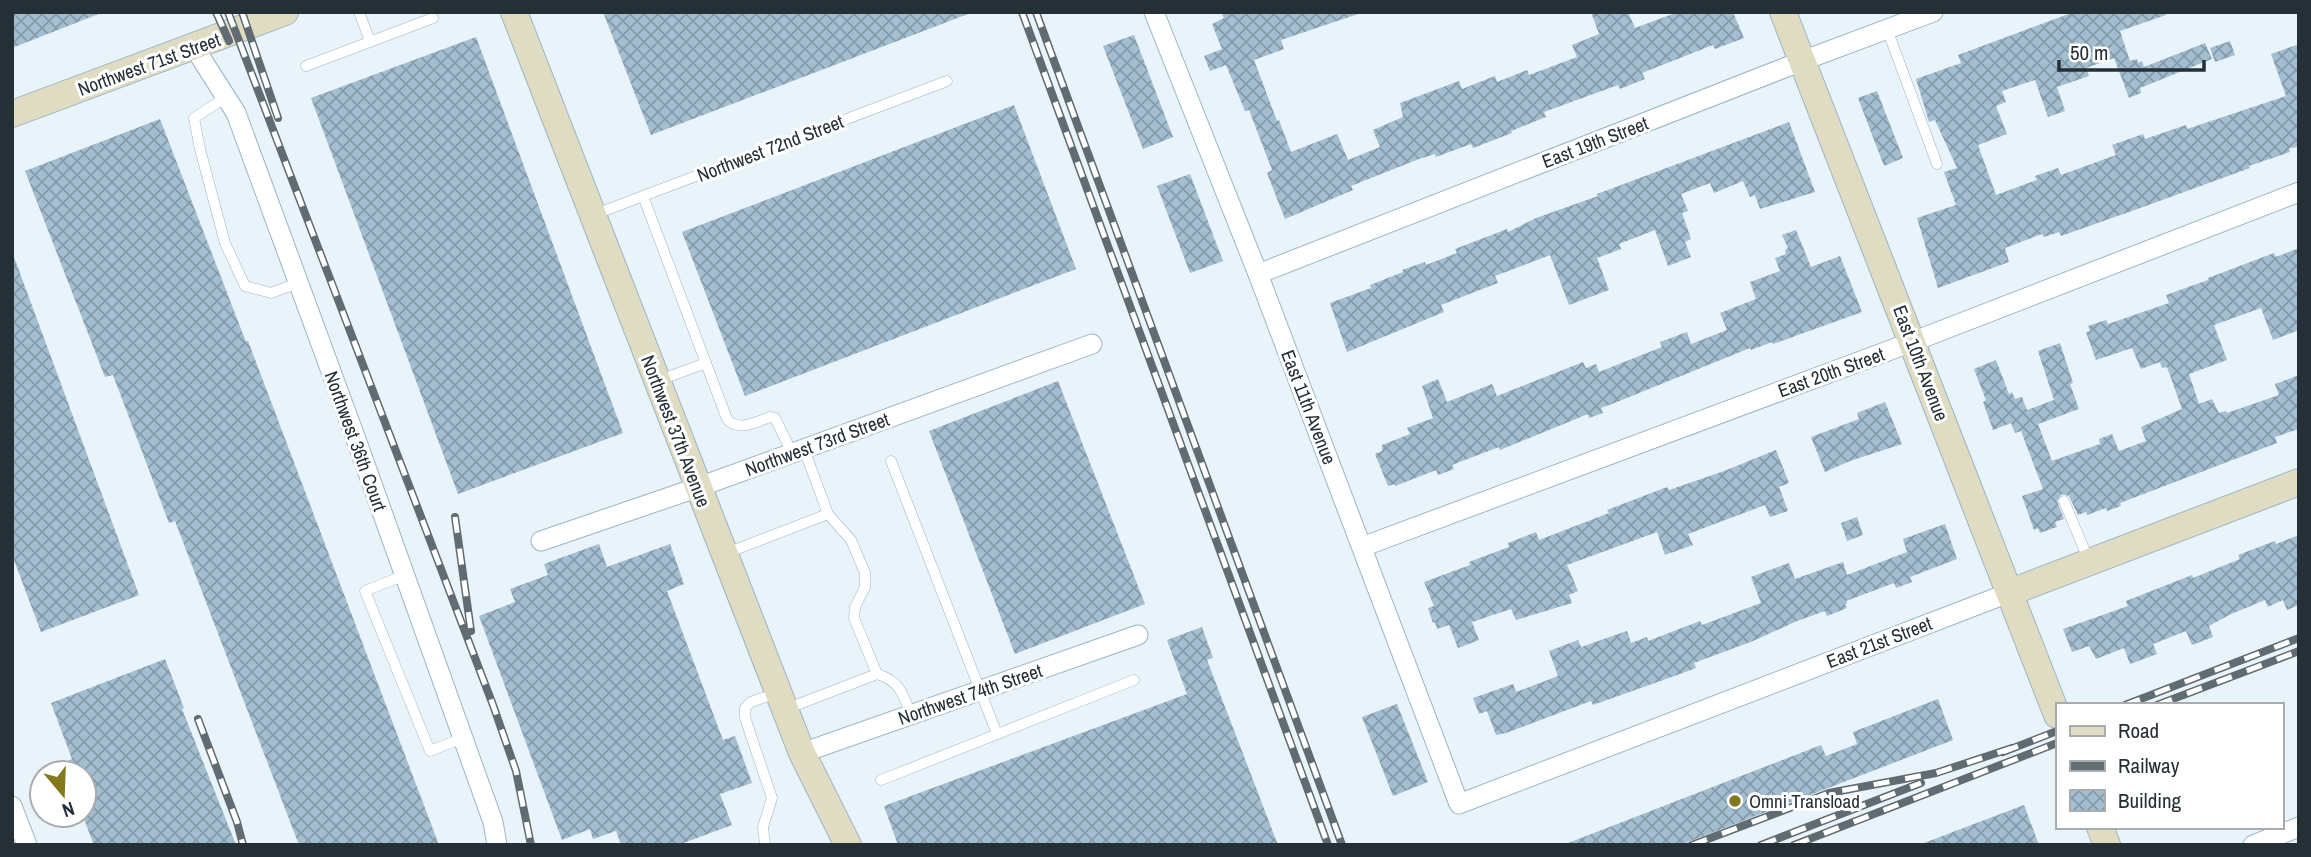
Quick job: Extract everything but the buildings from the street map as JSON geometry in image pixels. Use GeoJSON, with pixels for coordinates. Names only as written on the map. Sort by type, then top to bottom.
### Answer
{"type":"FeatureCollection","features":[{"type":"Feature","properties":{"kind":"street","name":"Northwest 71st Street"},"geometry":{"type":"LineString","coordinates":[[12,114],[285,12]]}},
{"type":"Feature","properties":{"kind":"street","name":"Northwest 37th Avenue"},"geometry":{"type":"LineString","coordinates":[[514,12],[802,754],[848,845]]}},
{"type":"Feature","properties":{"kind":"street","name":"East 11th Avenue"},"geometry":{"type":"LineString","coordinates":[[1154,12],[1258,274],[1459,804]]}},
{"type":"Feature","properties":{"kind":"street","name":"East 10th Avenue"},"geometry":{"type":"LineString","coordinates":[[1783,12],[2056,712]]}},
{"type":"Feature","properties":{"kind":"street","name":"East 19th Street"},"geometry":{"type":"LineString","coordinates":[[1258,274],[1933,12]]}},
{"type":"Feature","properties":{"kind":"street","name":"Northwest 36th Court"},"geometry":{"type":"LineString","coordinates":[[194,47],[236,113],[405,575],[493,822],[497,845]]}},
{"type":"Feature","properties":{"kind":"street","name":"East 20th Street"},"geometry":{"type":"LineString","coordinates":[[1362,547],[1912,342],[2299,192]]}},
{"type":"Feature","properties":{"kind":"street","name":"Northwest 73rd Street"},"geometry":{"type":"LineString","coordinates":[[541,541],[1092,344]]}},
{"type":"Feature","properties":{"kind":"street","name":"East 21st Street"},"geometry":{"type":"LineString","coordinates":[[1459,804],[2299,482]]}},
{"type":"Feature","properties":{"kind":"street","name":"Northwest 74th Street"},"geometry":{"type":"LineString","coordinates":[[802,754],[1138,635]]}},
{"type":"Feature","properties":{"kind":"street"},"geometry":{"type":"LineString","coordinates":[[12,806],[27,845]]}},
{"type":"Feature","properties":{"kind":"street"},"geometry":{"type":"LineString","coordinates":[[2253,845],[2299,827]]}},
{"type":"Feature","properties":{"kind":"lane"},"geometry":{"type":"LineString","coordinates":[[359,12],[370,41]]}},
{"type":"Feature","properties":{"kind":"lane"},"geometry":{"type":"LineString","coordinates":[[306,66],[433,18]]}},
{"type":"Feature","properties":{"kind":"lane"},"geometry":{"type":"LineString","coordinates":[[1887,29],[1937,164]]}},
{"type":"Feature","properties":{"kind":"lane","name":"Northwest 72nd Street"},"geometry":{"type":"LineString","coordinates":[[593,215],[947,81]]}},
{"type":"Feature","properties":{"kind":"lane"},"geometry":{"type":"LineString","coordinates":[[226,97],[194,118],[225,243],[245,286],[271,293],[298,283]]}},
{"type":"Feature","properties":{"kind":"lane"},"geometry":{"type":"LineString","coordinates":[[643,196],[727,419],[732,425],[738,426],[775,418],[798,451],[828,514],[851,540],[865,573],[865,587],[855,607],[853,618],[877,674]]}},
{"type":"Feature","properties":{"kind":"lane"},"geometry":{"type":"LineString","coordinates":[[657,381],[706,363]]}},
{"type":"Feature","properties":{"kind":"lane"},"geometry":{"type":"LineString","coordinates":[[891,461],[997,734]]}},
{"type":"Feature","properties":{"kind":"lane"},"geometry":{"type":"LineString","coordinates":[[2064,501],[2089,562]]}},
{"type":"Feature","properties":{"kind":"lane"},"geometry":{"type":"LineString","coordinates":[[724,554],[828,514]]}},
{"type":"Feature","properties":{"kind":"lane"},"geometry":{"type":"LineString","coordinates":[[405,575],[365,591],[430,751],[463,738]]}},
{"type":"Feature","properties":{"kind":"lane"},"geometry":{"type":"LineString","coordinates":[[765,845],[763,827],[772,798],[745,717],[745,708],[751,702],[781,701],[877,674],[889,678],[901,690],[911,715]]}},
{"type":"Feature","properties":{"kind":"lane"},"geometry":{"type":"LineString","coordinates":[[881,780],[1134,680]]}},
{"type":"Feature","properties":{"kind":"railway"},"geometry":{"type":"LineString","coordinates":[[216,12],[229,41]]}},
{"type":"Feature","properties":{"kind":"railway"},"geometry":{"type":"LineString","coordinates":[[228,12],[493,705],[516,771],[531,845]]}},
{"type":"Feature","properties":{"kind":"railway"},"geometry":{"type":"LineString","coordinates":[[242,12],[278,118]]}},
{"type":"Feature","properties":{"kind":"railway"},"geometry":{"type":"LineString","coordinates":[[1022,12],[1328,845]]}},
{"type":"Feature","properties":{"kind":"railway"},"geometry":{"type":"LineString","coordinates":[[1036,12],[1342,845]]}},
{"type":"Feature","properties":{"kind":"railway"},"geometry":{"type":"LineString","coordinates":[[455,517],[471,631]]}},
{"type":"Feature","properties":{"kind":"railway"},"geometry":{"type":"LineString","coordinates":[[2130,703],[2299,638]]}},
{"type":"Feature","properties":{"kind":"railway"},"geometry":{"type":"LineString","coordinates":[[2162,703],[2299,651]]}},
{"type":"Feature","properties":{"kind":"railway"},"geometry":{"type":"LineString","coordinates":[[198,719],[243,845]]}},
{"type":"Feature","properties":{"kind":"railway"},"geometry":{"type":"LineString","coordinates":[[2003,752],[2056,731]]}},
{"type":"Feature","properties":{"kind":"railway"},"geometry":{"type":"LineString","coordinates":[[1794,845],[2056,743]]}},
{"type":"Feature","properties":{"kind":"railway"},"geometry":{"type":"LineString","coordinates":[[1692,845],[1829,793],[1936,773],[2012,748]]}},
{"type":"Feature","properties":{"kind":"railway"},"geometry":{"type":"LineString","coordinates":[[1761,845],[1921,783]]}},
{"type":"Feature","properties":{"kind":"place","name":"Omni Transload"},"geometry":{"type":"Point","coordinates":[1735,801]}}]}
